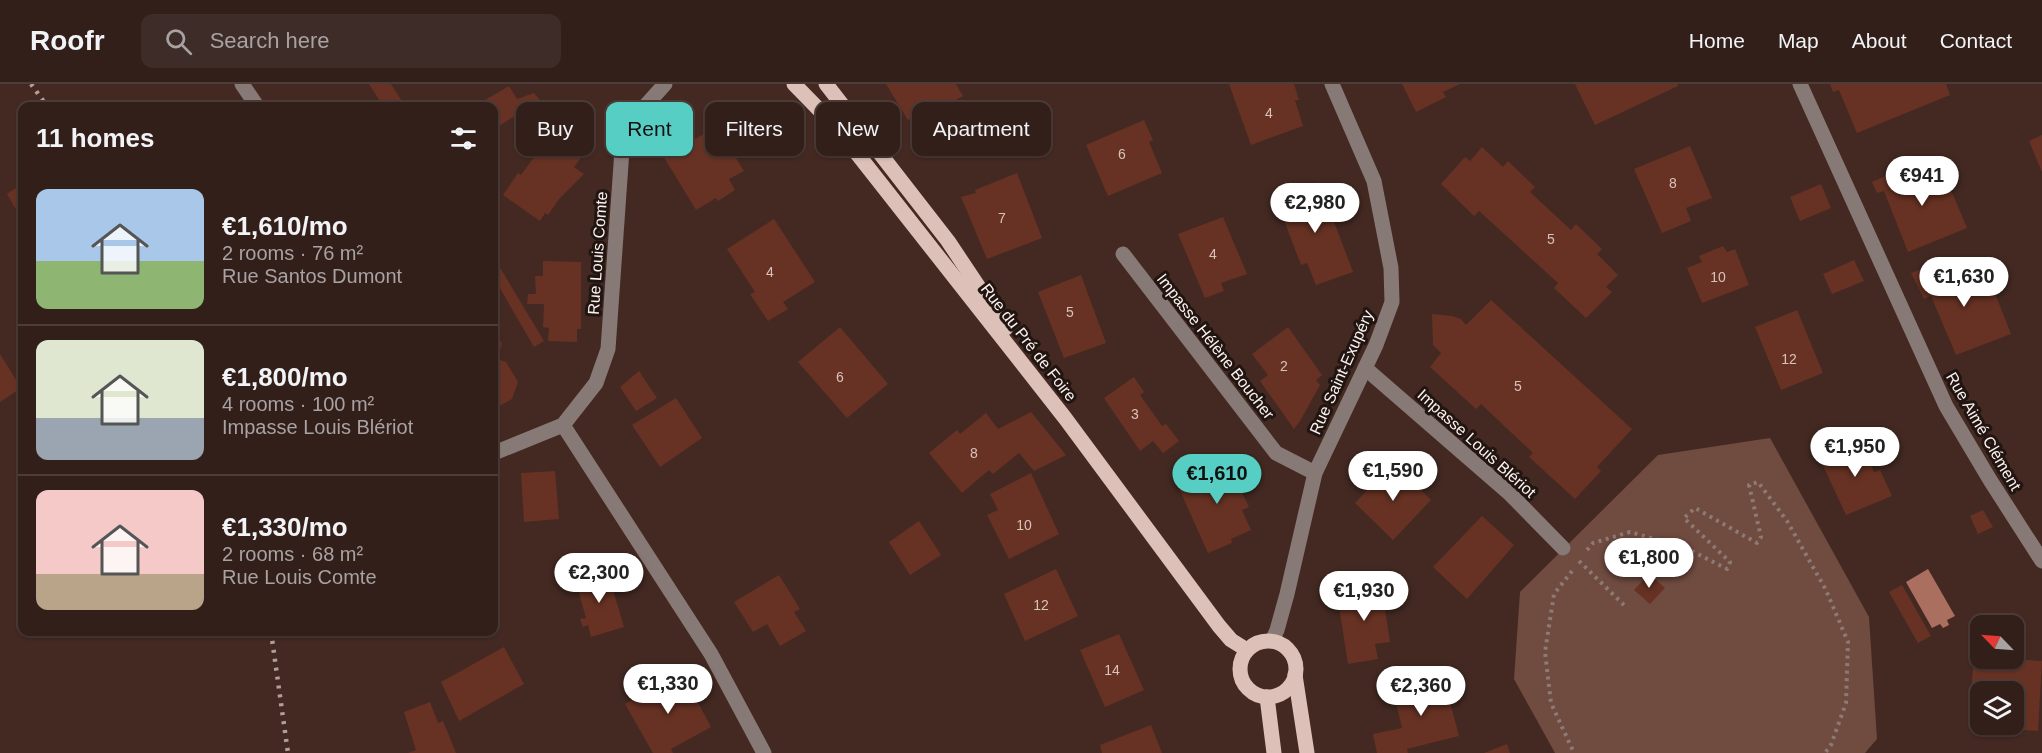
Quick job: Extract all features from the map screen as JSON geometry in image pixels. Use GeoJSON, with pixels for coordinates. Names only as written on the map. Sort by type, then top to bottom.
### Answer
{"type":"FeatureCollection","features":[{"type":"Feature","properties":{"kind":"main road","name":"Rue du Pré de Foire"},"geometry":{"type":"LineString","coordinates":[[794,84],[837,128],[1065,418]]}},
{"type":"Feature","properties":{"kind":"main road","name":"Rue du Pré de Foire"},"geometry":{"type":"LineString","coordinates":[[826,84],[948,241],[1065,418]]}},
{"type":"Feature","properties":{"kind":"main road"},"geometry":{"type":"LineString","coordinates":[[1065,418],[1219,626],[1231,640],[1247,650]]}},
{"type":"Feature","properties":{"kind":"main road"},"geometry":{"type":"LineString","coordinates":[[1295,675],[1289,687],[1279,694],[1267,697],[1256,695],[1242,680],[1241,659],[1247,650],[1263,641],[1272,641],[1288,650],[1293,657],[1307,753]]}},
{"type":"Feature","properties":{"kind":"main road"},"geometry":{"type":"LineString","coordinates":[[1267,697],[1274,753]]}},
{"type":"Feature","properties":{"kind":"street"},"geometry":{"type":"LineString","coordinates":[[242,84],[255,102]]}},
{"type":"Feature","properties":{"kind":"street","name":"Rue Louis Comte"},"geometry":{"type":"LineString","coordinates":[[498,451],[563,425],[596,383],[608,349],[622,150],[630,123],[665,84]]}},
{"type":"Feature","properties":{"kind":"street","name":"Rue Saint-Exupéry"},"geometry":{"type":"LineString","coordinates":[[1272,641],[1287,594],[1315,473],[1365,368],[1392,302],[1391,268],[1374,181],[1332,84]]}},
{"type":"Feature","properties":{"kind":"street","name":"Rue Aimé Clément"},"geometry":{"type":"LineString","coordinates":[[1800,84],[1946,406],[2042,561]]}},
{"type":"Feature","properties":{"kind":"street","name":"Impasse Hélène Boucher"},"geometry":{"type":"LineString","coordinates":[[1123,254],[1276,453],[1315,473]]}},
{"type":"Feature","properties":{"kind":"street","name":"Impasse Louis Blériot"},"geometry":{"type":"LineString","coordinates":[[1365,368],[1509,493],[1563,548]]}},
{"type":"Feature","properties":{"kind":"street"},"geometry":{"type":"LineString","coordinates":[[563,425],[711,654],[764,753]]}},
{"type":"Feature","properties":{"kind":"path"},"geometry":{"type":"LineString","coordinates":[[1574,753],[1551,703],[1545,652],[1554,594],[1593,543],[1630,532],[1686,548],[1727,569],[1730,562],[1684,518],[1695,508],[1757,543],[1761,537],[1749,485],[1758,482],[1786,521],[1826,590],[1848,642],[1846,703],[1831,745],[1825,753]]}},
{"type":"Feature","properties":{"kind":"path"},"geometry":{"type":"LineString","coordinates":[[1563,548],[1623,605]]}},
{"type":"Feature","properties":{"kind":"shaded area"},"geometry":{"type":"Polygon","coordinates":[[[1770,438],[1869,617],[1877,739],[1865,753],[1555,753],[1514,679],[1520,592],[1658,455],[1770,438]]]}},
{"type":"Feature","properties":{"kind":"shaded area"},"geometry":{"type":"Polygon","coordinates":[[[1928,569],[1955,616],[1947,620],[1949,625],[1943,628],[1940,624],[1932,628],[1906,582],[1928,569]]]}},
{"type":"Feature","properties":{"kind":"building"},"geometry":{"type":"Polygon","coordinates":[[[369,84],[391,84],[402,102],[380,102],[369,84]]]}},
{"type":"Feature","properties":{"kind":"building"},"geometry":{"type":"Polygon","coordinates":[[[886,84],[956,84],[963,96],[952,102],[912,102],[912,118],[908,120],[900,107],[900,102],[897,102],[886,84]]]}},
{"type":"Feature","properties":{"kind":"building"},"geometry":{"type":"Polygon","coordinates":[[[1229,84],[1294,84],[1299,100],[1295,100],[1303,126],[1251,145],[1229,84]]]}},
{"type":"Feature","properties":{"kind":"building"},"geometry":{"type":"Polygon","coordinates":[[[1402,84],[1460,84],[1443,92],[1446,97],[1416,112],[1402,84]]]}},
{"type":"Feature","properties":{"kind":"building"},"geometry":{"type":"Polygon","coordinates":[[[1575,84],[1678,84],[1678,86],[1595,125],[1575,84]]]}},
{"type":"Feature","properties":{"kind":"building"},"geometry":{"type":"Polygon","coordinates":[[[1830,84],[1946,84],[1950,95],[1857,133],[1839,90],[1833,92],[1830,84]]]}},
{"type":"Feature","properties":{"kind":"building"},"geometry":{"type":"Polygon","coordinates":[[[509,86],[517,99],[534,93],[540,100],[516,102],[516,115],[498,126],[498,102],[482,102],[509,86]]]}},
{"type":"Feature","properties":{"kind":"building"},"geometry":{"type":"Polygon","coordinates":[[[1144,120],[1153,140],[1149,142],[1162,173],[1108,196],[1086,145],[1144,120]]]}},
{"type":"Feature","properties":{"kind":"building"},"geometry":{"type":"Polygon","coordinates":[[[705,133],[705,156],[735,156],[744,171],[729,179],[735,190],[718,201],[716,198],[696,210],[663,156],[693,156],[693,140],[705,133]]]}},
{"type":"Feature","properties":{"kind":"building"},"geometry":{"type":"Polygon","coordinates":[[[2042,135],[2042,172],[2029,141],[2042,135]]]}},
{"type":"Feature","properties":{"kind":"building"},"geometry":{"type":"Polygon","coordinates":[[[1690,146],[1712,198],[1686,208],[1691,221],[1662,233],[1634,169],[1690,146]]]}},
{"type":"Feature","properties":{"kind":"building"},"geometry":{"type":"Polygon","coordinates":[[[1482,147],[1503,167],[1508,161],[1535,187],[1530,192],[1571,230],[1576,224],[1602,249],[1597,254],[1618,275],[1606,287],[1612,292],[1586,318],[1554,288],[1558,283],[1479,211],[1474,216],[1441,184],[1465,157],[1470,161],[1482,147]]]}},
{"type":"Feature","properties":{"kind":"building"},"geometry":{"type":"Polygon","coordinates":[[[535,156],[582,156],[574,167],[584,174],[559,199],[548,215],[545,213],[540,221],[503,195],[518,173],[521,175],[535,156]]]}},
{"type":"Feature","properties":{"kind":"building"},"geometry":{"type":"Polygon","coordinates":[[[1941,166],[1967,228],[1908,252],[1884,191],[1877,193],[1872,182],[1897,171],[1901,182],[1941,166]]]}},
{"type":"Feature","properties":{"kind":"building"},"geometry":{"type":"Polygon","coordinates":[[[1017,173],[1042,238],[987,259],[961,197],[976,193],[975,190],[1017,173]]]}},
{"type":"Feature","properties":{"kind":"building"},"geometry":{"type":"Polygon","coordinates":[[[1319,182],[1353,272],[1316,285],[1307,263],[1301,265],[1276,199],[1319,182]]]}},
{"type":"Feature","properties":{"kind":"building"},"geometry":{"type":"Polygon","coordinates":[[[1821,184],[1831,208],[1800,221],[1790,197],[1821,184]]]}},
{"type":"Feature","properties":{"kind":"building"},"geometry":{"type":"Polygon","coordinates":[[[18,187],[18,206],[15,208],[7,194],[18,187]]]}},
{"type":"Feature","properties":{"kind":"building"},"geometry":{"type":"Polygon","coordinates":[[[1223,217],[1247,274],[1221,283],[1224,291],[1205,298],[1178,234],[1223,217]]]}},
{"type":"Feature","properties":{"kind":"building"},"geometry":{"type":"Polygon","coordinates":[[[774,219],[815,282],[783,302],[788,309],[768,321],[750,294],[755,292],[727,249],[774,219]]]}},
{"type":"Feature","properties":{"kind":"building"},"geometry":{"type":"Polygon","coordinates":[[[1723,246],[1727,252],[1735,249],[1749,285],[1702,303],[1687,268],[1702,262],[1699,256],[1723,246]]]}},
{"type":"Feature","properties":{"kind":"building"},"geometry":{"type":"Polygon","coordinates":[[[1854,260],[1864,281],[1832,294],[1823,274],[1854,260]]]}},
{"type":"Feature","properties":{"kind":"building"},"geometry":{"type":"Polygon","coordinates":[[[543,261],[581,262],[581,329],[577,329],[577,342],[548,341],[549,328],[543,327],[544,304],[527,304],[528,294],[536,294],[535,276],[543,276],[543,261]]]}},
{"type":"Feature","properties":{"kind":"building"},"geometry":{"type":"Polygon","coordinates":[[[1940,262],[1950,286],[1987,273],[2011,334],[1956,355],[1931,296],[1924,299],[1911,273],[1940,262]]]}},
{"type":"Feature","properties":{"kind":"building"},"geometry":{"type":"Polygon","coordinates":[[[498,267],[544,341],[534,347],[498,285],[498,267]]]}},
{"type":"Feature","properties":{"kind":"building"},"geometry":{"type":"Polygon","coordinates":[[[1081,275],[1106,343],[1064,358],[1038,292],[1081,275]]]}},
{"type":"Feature","properties":{"kind":"building"},"geometry":{"type":"Polygon","coordinates":[[[1491,300],[1632,429],[1597,467],[1601,471],[1575,499],[1529,457],[1533,453],[1481,404],[1476,409],[1430,367],[1441,353],[1433,345],[1432,314],[1452,316],[1461,319],[1466,325],[1491,300]]]}},
{"type":"Feature","properties":{"kind":"building"},"geometry":{"type":"Polygon","coordinates":[[[1797,310],[1823,373],[1781,390],[1755,327],[1797,310]]]}},
{"type":"Feature","properties":{"kind":"building"},"geometry":{"type":"Polygon","coordinates":[[[840,327],[888,384],[847,418],[798,362],[840,327]]]}},
{"type":"Feature","properties":{"kind":"building"},"geometry":{"type":"Polygon","coordinates":[[[1288,327],[1322,375],[1316,380],[1320,385],[1294,429],[1260,381],[1268,375],[1252,354],[1288,327]]]}},
{"type":"Feature","properties":{"kind":"building"},"geometry":{"type":"Polygon","coordinates":[[[498,337],[502,344],[498,356],[498,337]]]}},
{"type":"Feature","properties":{"kind":"building"},"geometry":{"type":"Polygon","coordinates":[[[0,354],[18,383],[18,390],[0,402],[0,354]]]}},
{"type":"Feature","properties":{"kind":"building"},"geometry":{"type":"Polygon","coordinates":[[[498,359],[506,362],[518,382],[512,399],[498,407],[498,359]]]}},
{"type":"Feature","properties":{"kind":"building"},"geometry":{"type":"Polygon","coordinates":[[[639,371],[657,398],[636,411],[620,387],[639,371]]]}},
{"type":"Feature","properties":{"kind":"building"},"geometry":{"type":"Polygon","coordinates":[[[1134,377],[1144,392],[1140,395],[1162,426],[1166,424],[1179,441],[1163,453],[1153,441],[1140,451],[1104,398],[1134,377]]]}},
{"type":"Feature","properties":{"kind":"building"},"geometry":{"type":"Polygon","coordinates":[[[676,398],[702,438],[660,467],[632,425],[676,398]]]}},
{"type":"Feature","properties":{"kind":"building"},"geometry":{"type":"Polygon","coordinates":[[[1031,412],[1066,455],[1034,471],[1019,453],[993,474],[989,470],[962,493],[929,453],[957,430],[960,434],[986,413],[998,429],[1031,412]]]}},
{"type":"Feature","properties":{"kind":"building"},"geometry":{"type":"Polygon","coordinates":[[[1860,440],[1874,472],[1880,470],[1892,496],[1846,515],[1819,457],[1860,440]]]}},
{"type":"Feature","properties":{"kind":"building"},"geometry":{"type":"Polygon","coordinates":[[[1231,460],[1243,486],[1240,488],[1249,507],[1242,510],[1251,530],[1231,539],[1232,543],[1208,553],[1177,484],[1231,460]]]}},
{"type":"Feature","properties":{"kind":"building"},"geometry":{"type":"Polygon","coordinates":[[[1393,463],[1431,500],[1393,540],[1355,503],[1393,463]]]}},
{"type":"Feature","properties":{"kind":"building"},"geometry":{"type":"Polygon","coordinates":[[[555,471],[559,519],[524,522],[521,473],[555,471]]]}},
{"type":"Feature","properties":{"kind":"building"},"geometry":{"type":"Polygon","coordinates":[[[1031,473],[1059,534],[1009,559],[987,515],[998,510],[990,494],[1031,473]]]}},
{"type":"Feature","properties":{"kind":"building"},"geometry":{"type":"Polygon","coordinates":[[[1983,510],[1993,527],[1978,534],[1970,516],[1983,510]]]}},
{"type":"Feature","properties":{"kind":"building"},"geometry":{"type":"Polygon","coordinates":[[[1482,516],[1514,545],[1467,599],[1433,567],[1482,516]]]}},
{"type":"Feature","properties":{"kind":"building"},"geometry":{"type":"Polygon","coordinates":[[[919,521],[941,555],[910,575],[889,542],[919,521]]]}},
{"type":"Feature","properties":{"kind":"building"},"geometry":{"type":"Polygon","coordinates":[[[1056,569],[1078,616],[1025,641],[1004,594],[1056,569]]]}},
{"type":"Feature","properties":{"kind":"building"},"geometry":{"type":"Polygon","coordinates":[[[607,570],[624,627],[591,637],[588,625],[583,627],[580,619],[586,618],[575,579],[607,570]]]}},
{"type":"Feature","properties":{"kind":"building"},"geometry":{"type":"Polygon","coordinates":[[[1649,574],[1665,588],[1650,604],[1634,590],[1649,574]]]}},
{"type":"Feature","properties":{"kind":"building"},"geometry":{"type":"Polygon","coordinates":[[[779,575],[800,609],[794,612],[806,631],[780,646],[767,624],[753,632],[734,602],[779,575]]]}},
{"type":"Feature","properties":{"kind":"building"},"geometry":{"type":"Polygon","coordinates":[[[1902,585],[1931,636],[1918,643],[1889,592],[1902,585]]]}},
{"type":"Feature","properties":{"kind":"building"},"geometry":{"type":"Polygon","coordinates":[[[1387,586],[1391,609],[1385,610],[1390,642],[1375,644],[1378,659],[1348,664],[1337,594],[1387,586]]]}},
{"type":"Feature","properties":{"kind":"building"},"geometry":{"type":"Polygon","coordinates":[[[1119,634],[1144,690],[1105,707],[1080,650],[1119,634]]]}},
{"type":"Feature","properties":{"kind":"building"},"geometry":{"type":"Polygon","coordinates":[[[504,647],[524,684],[459,721],[441,682],[504,647]]]}},
{"type":"Feature","properties":{"kind":"building"},"geometry":{"type":"Polygon","coordinates":[[[2024,660],[2042,661],[2038,731],[2024,730],[2024,681],[1972,681],[1973,669],[2024,669],[2024,660]]]}},
{"type":"Feature","properties":{"kind":"building"},"geometry":{"type":"Polygon","coordinates":[[[681,671],[711,727],[671,749],[673,753],[653,753],[625,704],[681,671]]]}},
{"type":"Feature","properties":{"kind":"building"},"geometry":{"type":"Polygon","coordinates":[[[1450,675],[1457,700],[1450,702],[1459,736],[1407,749],[1408,753],[1377,753],[1373,734],[1402,728],[1393,690],[1450,675]]]}},
{"type":"Feature","properties":{"kind":"building"},"geometry":{"type":"Polygon","coordinates":[[[430,702],[438,723],[443,721],[456,753],[408,753],[416,750],[404,712],[430,702]]]}},
{"type":"Feature","properties":{"kind":"building"},"geometry":{"type":"Polygon","coordinates":[[[1970,703],[1970,726],[1968,726],[1970,703]]]}},
{"type":"Feature","properties":{"kind":"building"},"geometry":{"type":"Polygon","coordinates":[[[1151,725],[1162,753],[1102,753],[1100,745],[1151,725]]]}},
{"type":"Feature","properties":{"kind":"building"},"geometry":{"type":"Polygon","coordinates":[[[1507,744],[1510,753],[1484,753],[1507,744]]]}},
{"type":"Feature","properties":{"kind":"railway"},"geometry":{"type":"LineString","coordinates":[[31,84],[44,102]]}},
{"type":"Feature","properties":{"kind":"railway"},"geometry":{"type":"LineString","coordinates":[[272,636],[288,753]]}}]}
